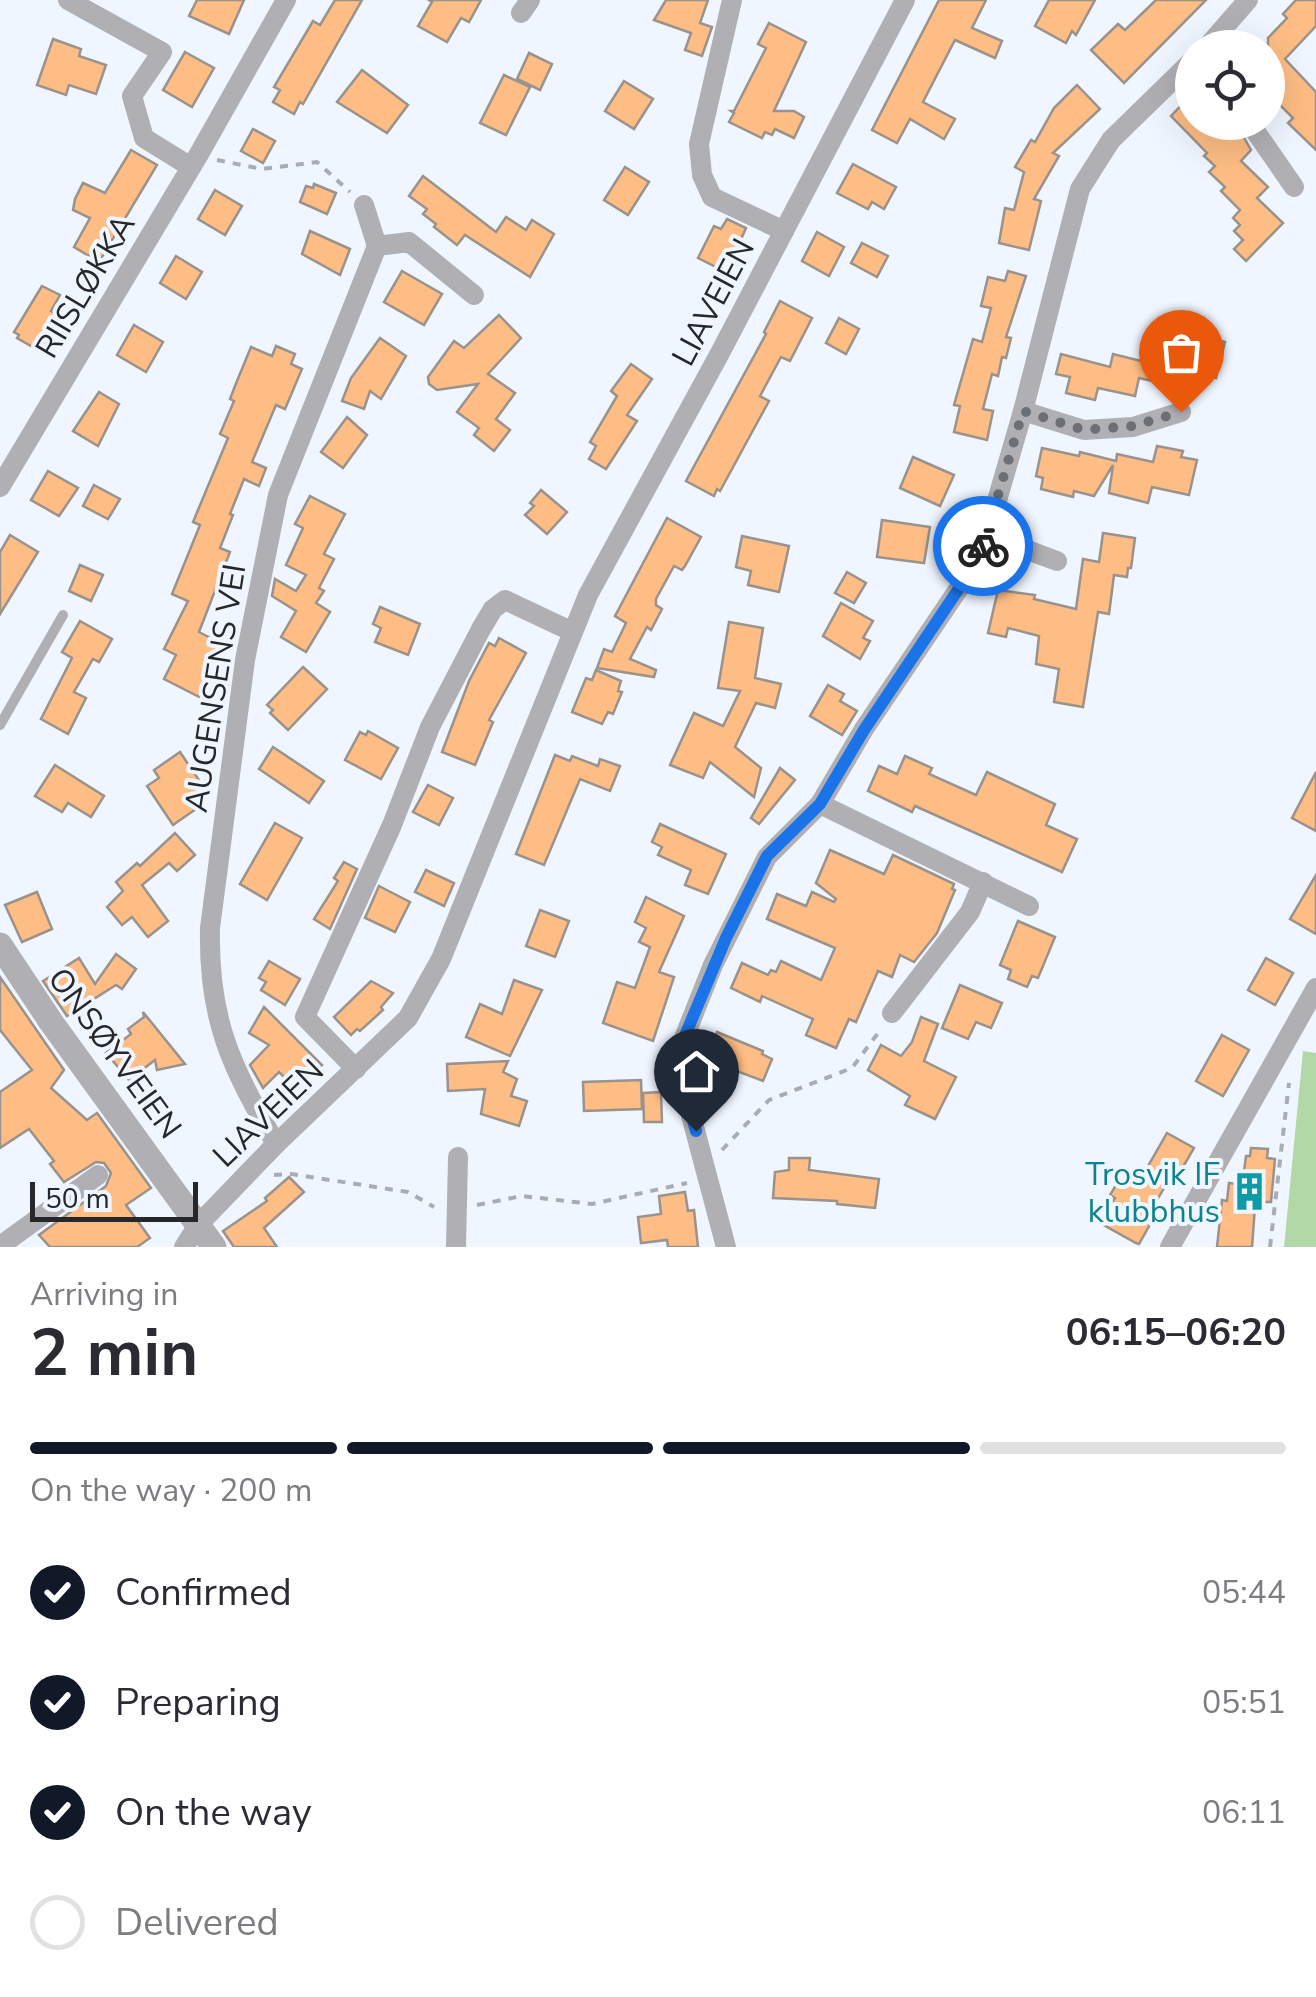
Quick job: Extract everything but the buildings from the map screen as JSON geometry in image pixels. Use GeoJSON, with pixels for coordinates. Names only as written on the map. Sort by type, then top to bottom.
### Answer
{"type":"FeatureCollection","features":[{"type":"Feature","properties":{"kind":"street"},"geometry":{"type":"LineString","coordinates":[[68,0],[162,52],[132,96],[144,138],[195,161]]}},
{"type":"Feature","properties":{"kind":"street","name":"RIISLØKKA"},"geometry":{"type":"LineString","coordinates":[[0,487],[195,161],[286,0]]}},
{"type":"Feature","properties":{"kind":"street"},"geometry":{"type":"LineString","coordinates":[[732,0],[699,144],[702,175],[712,198],[784,231]]}},
{"type":"Feature","properties":{"kind":"street","name":"LIAVEIEN"},"geometry":{"type":"LineString","coordinates":[[191,1236],[276,1144],[408,1018],[441,960],[588,595],[905,0]]}},
{"type":"Feature","properties":{"kind":"street"},"geometry":{"type":"LineString","coordinates":[[1219,30],[1237,4]]}},
{"type":"Feature","properties":{"kind":"street"},"geometry":{"type":"LineString","coordinates":[[726,1247],[684,1089],[684,1038],[713,966],[767,856],[820,804],[864,730],[974,566],[987,535],[1023,411],[1080,189],[1111,140],[1175,78]]}},
{"type":"Feature","properties":{"kind":"street"},"geometry":{"type":"LineString","coordinates":[[1261,140],[1294,187]]}},
{"type":"Feature","properties":{"kind":"street"},"geometry":{"type":"LineString","coordinates":[[364,205],[377,246],[409,242],[474,295]]}},
{"type":"Feature","properties":{"kind":"street","name":"AUGENSENS VEI"},"geometry":{"type":"LineString","coordinates":[[276,1144],[233,1067],[221,1035],[209,968],[210,928],[244,660],[278,495],[377,246]]}},
{"type":"Feature","properties":{"kind":"street"},"geometry":{"type":"LineString","coordinates":[[1023,411],[1084,430],[1133,426],[1181,412]]}},
{"type":"Feature","properties":{"kind":"street"},"geometry":{"type":"LineString","coordinates":[[987,535],[1057,561]]}},
{"type":"Feature","properties":{"kind":"street","name":"LIAVEIEN"},"geometry":{"type":"LineString","coordinates":[[356,1070],[305,1017],[392,825],[430,727],[487,619],[505,600],[573,632]]}},
{"type":"Feature","properties":{"kind":"street"},"geometry":{"type":"LineString","coordinates":[[820,804],[1029,906]]}},
{"type":"Feature","properties":{"kind":"street"},"geometry":{"type":"LineString","coordinates":[[892,1013],[970,912],[983,882]]}},
{"type":"Feature","properties":{"kind":"street","name":"ONSØYVEIEN"},"geometry":{"type":"LineString","coordinates":[[0,945],[50,1022],[142,1144],[191,1236],[214,1247]]}},
{"type":"Feature","properties":{"kind":"street"},"geometry":{"type":"LineString","coordinates":[[1170,1247],[1313,1000]]}},
{"type":"Feature","properties":{"kind":"street"},"geometry":{"type":"LineString","coordinates":[[456,1247],[458,1157]]}},
{"type":"Feature","properties":{"kind":"street"},"geometry":{"type":"LineString","coordinates":[[0,1246],[98,1175]]}},
{"type":"Feature","properties":{"kind":"lane"},"geometry":{"type":"LineString","coordinates":[[0,725],[63,616]]}},
{"type":"Feature","properties":{"kind":"path"},"geometry":{"type":"LineString","coordinates":[[195,161],[262,169],[317,162],[364,205]]}},
{"type":"Feature","properties":{"kind":"path"},"geometry":{"type":"LineString","coordinates":[[246,1176],[292,1174],[408,1192],[440,1211],[458,1212],[485,1202],[522,1196],[592,1204],[693,1182],[770,1100],[852,1068],[892,1013]]}},
{"type":"Feature","properties":{"kind":"path"},"geometry":{"type":"LineString","coordinates":[[1270,1247],[1290,1079]]}},
{"type":"Feature","properties":{"kind":"green space"},"geometry":{"type":"Polygon","coordinates":[[[1303,1051],[1316,1053],[1316,1247],[1284,1247],[1303,1051]]]}},
{"type":"Feature","properties":{"kind":"way so far"},"geometry":{"type":"LineString","coordinates":[[983,546],[1023,411],[1084,430],[1133,426],[1181,412]]}},
{"type":"Feature","properties":{"kind":"place","name":"Trosvik IF klubbhus"},"geometry":{"type":"Point","coordinates":[1250,1192]}},
{"type":"Feature","properties":{"kind":"route"},"geometry":{"type":"LineString","coordinates":[[696,1131],[684,1089],[684,1038],[726,938],[767,856],[820,804],[864,730],[974,566],[983,546]]}}]}
